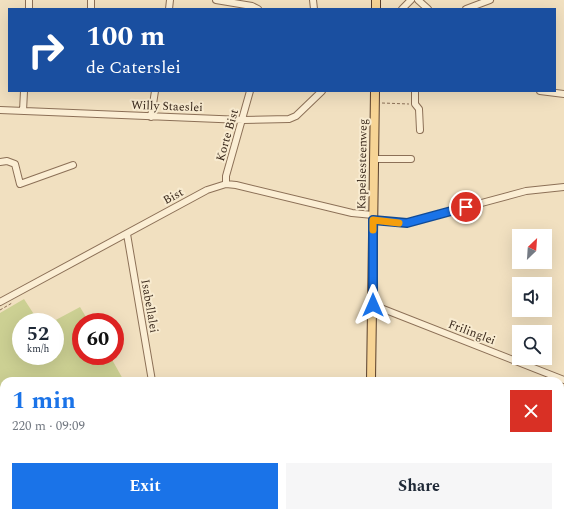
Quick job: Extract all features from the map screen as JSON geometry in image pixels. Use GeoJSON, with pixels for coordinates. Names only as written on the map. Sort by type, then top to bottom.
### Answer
{"type":"FeatureCollection","features":[{"type":"Feature","properties":{"kind":"main road","name":"Kapelsesteenweg"},"geometry":{"type":"LineString","coordinates":[[372,377],[375,92]]}},
{"type":"Feature","properties":{"kind":"street"},"geometry":{"type":"LineString","coordinates":[[216,0],[256,8]]}},
{"type":"Feature","properties":{"kind":"street"},"geometry":{"type":"LineString","coordinates":[[403,8],[411,0]]}},
{"type":"Feature","properties":{"kind":"street"},"geometry":{"type":"LineString","coordinates":[[418,0],[427,8]]}},
{"type":"Feature","properties":{"kind":"street"},"geometry":{"type":"LineString","coordinates":[[469,8],[490,0]]}},
{"type":"Feature","properties":{"kind":"street"},"geometry":{"type":"LineString","coordinates":[[23,111],[24,92]]}},
{"type":"Feature","properties":{"kind":"street"},"geometry":{"type":"LineString","coordinates":[[151,117],[155,92]]}},
{"type":"Feature","properties":{"kind":"street","name":"Korte Bist"},"geometry":{"type":"LineString","coordinates":[[226,184],[226,176],[250,92]]}},
{"type":"Feature","properties":{"kind":"street","name":"Willy Staeslei"},"geometry":{"type":"LineString","coordinates":[[0,110],[243,120],[289,119],[296,116],[321,92]]}},
{"type":"Feature","properties":{"kind":"street"},"geometry":{"type":"LineString","coordinates":[[415,92],[414,104],[419,108],[420,130]]}},
{"type":"Feature","properties":{"kind":"street"},"geometry":{"type":"LineString","coordinates":[[548,92],[564,94]]}},
{"type":"Feature","properties":{"kind":"street"},"geometry":{"type":"LineString","coordinates":[[374,159],[412,159]]}},
{"type":"Feature","properties":{"kind":"street"},"geometry":{"type":"LineString","coordinates":[[0,162],[7,161],[14,164],[20,184],[73,165]]}},
{"type":"Feature","properties":{"kind":"street","name":"Bist"},"geometry":{"type":"LineString","coordinates":[[0,302],[207,190],[226,184],[247,186],[373,218],[407,223],[526,192],[564,187]]}},
{"type":"Feature","properties":{"kind":"street","name":"Isabellalei"},"geometry":{"type":"LineString","coordinates":[[127,234],[151,377]]}},
{"type":"Feature","properties":{"kind":"street","name":"Frilinglei"},"geometry":{"type":"LineString","coordinates":[[373,305],[556,377]]}},
{"type":"Feature","properties":{"kind":"path"},"geometry":{"type":"LineString","coordinates":[[375,102],[414,104]]}},
{"type":"Feature","properties":{"kind":"green space"},"geometry":{"type":"Polygon","coordinates":[[[24,299],[33,313],[12,313],[12,365],[64,365],[64,316],[80,307],[84,313],[72,313],[72,365],[115,365],[122,377],[0,377],[0,313],[24,299]]]}},
{"type":"Feature","properties":{"kind":"slow traffic"},"geometry":{"type":"LineString","coordinates":[[373,230],[373,220],[399,223]]}},
{"type":"Feature","properties":{"kind":"route"},"geometry":{"type":"LineString","coordinates":[[373,305],[373,220],[407,223],[466,207]]}}]}
